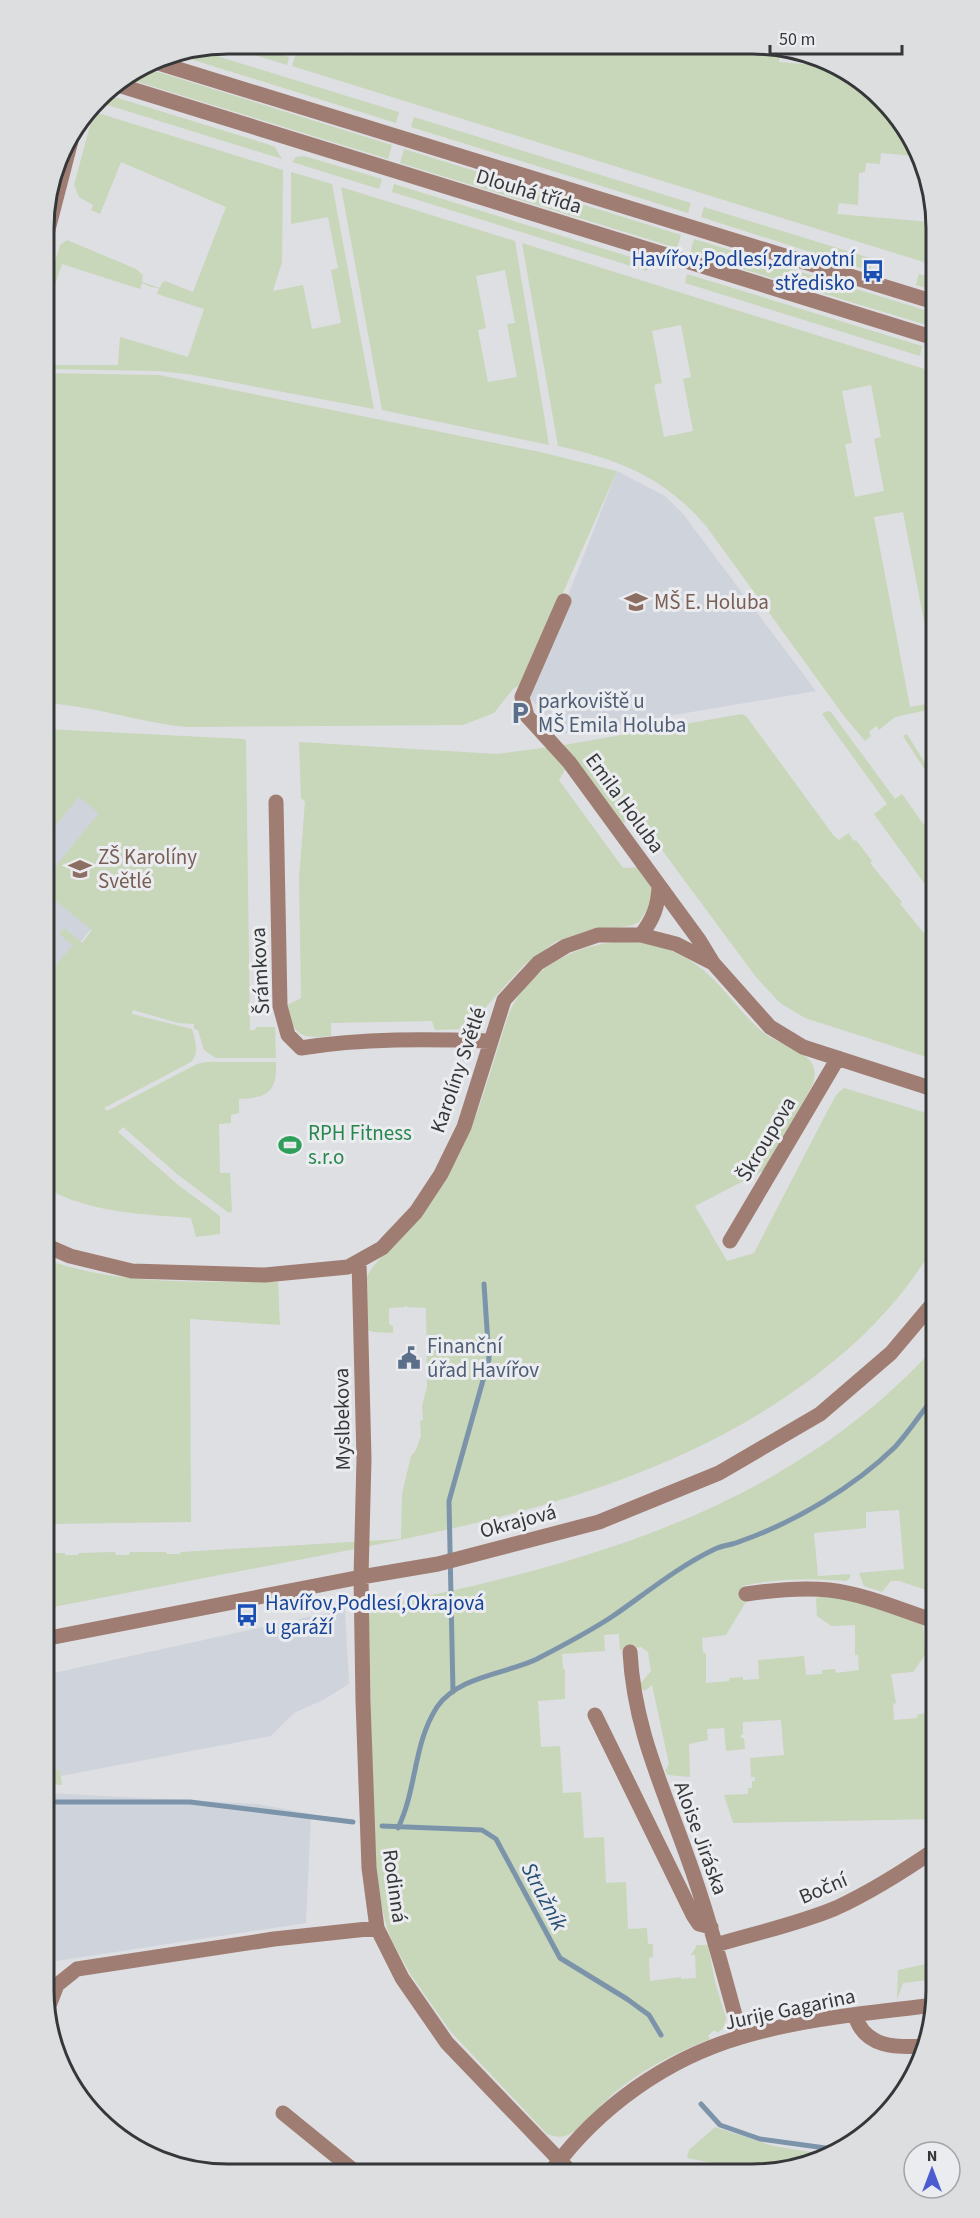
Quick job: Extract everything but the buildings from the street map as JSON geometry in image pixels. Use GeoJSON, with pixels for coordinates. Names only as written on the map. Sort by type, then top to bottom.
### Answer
{"type":"FeatureCollection","features":[{"type":"Feature","properties":{"kind":"street","name":"Dlouhá třída"},"geometry":{"type":"LineString","coordinates":[[167,65],[926,300]]}},
{"type":"Feature","properties":{"kind":"street","name":"Dlouhá třída"},"geometry":{"type":"LineString","coordinates":[[126,88],[926,335]]}},
{"type":"Feature","properties":{"kind":"street","name":"Emila Holuba"},"geometry":{"type":"LineString","coordinates":[[564,601],[522,697],[527,716],[569,762],[699,940],[713,963]]}},
{"type":"Feature","properties":{"kind":"street","name":"Šrámkova"},"geometry":{"type":"LineString","coordinates":[[276,802],[280,1006],[288,1035],[301,1048],[326,1044],[427,1040],[491,1041]]}},
{"type":"Feature","properties":{"kind":"street"},"geometry":{"type":"LineString","coordinates":[[641,935],[652,920],[658,904],[659,887]]}},
{"type":"Feature","properties":{"kind":"street","name":"Karolíny Světlé"},"geometry":{"type":"LineString","coordinates":[[54,1249],[69,1256],[132,1271],[266,1275],[348,1268],[382,1248],[416,1212],[441,1174],[464,1127],[504,1000],[538,963],[566,946],[598,936],[641,935],[676,944],[713,963],[770,1028],[803,1047],[926,1087]]}},
{"type":"Feature","properties":{"kind":"street","name":"Škroupova"},"geometry":{"type":"LineString","coordinates":[[730,1241],[837,1058]]}},
{"type":"Feature","properties":{"kind":"street","name":"Myslbekova"},"geometry":{"type":"LineString","coordinates":[[359,1261],[364,1459],[361,1577]]}},
{"type":"Feature","properties":{"kind":"street","name":"Okrajová"},"geometry":{"type":"LineString","coordinates":[[54,1637],[438,1564],[599,1522],[719,1473],[820,1414],[891,1353],[926,1311]]}},
{"type":"Feature","properties":{"kind":"street","name":"Rodinná"},"geometry":{"type":"LineString","coordinates":[[361,1577],[369,1868],[377,1928],[402,1978],[447,2043],[557,2164]]}},
{"type":"Feature","properties":{"kind":"street"},"geometry":{"type":"LineString","coordinates":[[746,1594],[798,1589],[830,1590],[872,1600],[926,1618]]}},
{"type":"Feature","properties":{"kind":"street","name":"Aloise Jiráska"},"geometry":{"type":"LineString","coordinates":[[630,1652],[634,1696],[651,1762],[686,1851],[711,1927],[741,2037]]}},
{"type":"Feature","properties":{"kind":"street"},"geometry":{"type":"LineString","coordinates":[[596,1715],[693,1915],[699,1924],[711,1927]]}},
{"type":"Feature","properties":{"kind":"street","name":"Boční"},"geometry":{"type":"LineString","coordinates":[[716,1945],[836,1908],[926,1855]]}},
{"type":"Feature","properties":{"kind":"street"},"geometry":{"type":"LineString","coordinates":[[54,1992],[57,1985],[76,1969],[274,1938],[377,1928]]}},
{"type":"Feature","properties":{"kind":"street","name":"Jurije Gagarina"},"geometry":{"type":"LineString","coordinates":[[562,2164],[599,2118],[638,2087],[685,2060],[741,2037],[802,2023],[926,2006]]}},
{"type":"Feature","properties":{"kind":"street"},"geometry":{"type":"LineString","coordinates":[[855,2015],[861,2031],[877,2041],[903,2047],[916,2046]]}},
{"type":"Feature","properties":{"kind":"street"},"geometry":{"type":"LineString","coordinates":[[283,2113],[346,2164]]}},
{"type":"Feature","properties":{"kind":"shaded area"},"geometry":{"type":"Polygon","coordinates":[[[617,471],[665,496],[683,514],[816,691],[562,734],[531,699],[530,692],[617,471]]]}},
{"type":"Feature","properties":{"kind":"shaded area","name":"ZŠ Karolíny Světlé"},"geometry":{"type":"Polygon","coordinates":[[[54,752],[129,819],[99,919],[54,975],[54,752]]]}},
{"type":"Feature","properties":{"kind":"shaded area"},"geometry":{"type":"Polygon","coordinates":[[[345,1609],[349,1684],[323,1700],[294,1713],[271,1736],[61,1776],[60,1769],[54,1770],[54,1673],[345,1609]]]}},
{"type":"Feature","properties":{"kind":"shaded area"},"geometry":{"type":"Polygon","coordinates":[[[54,1793],[258,1804],[311,1814],[306,1923],[54,1961],[54,1793]]]}},
{"type":"Feature","properties":{"kind":"green space"},"geometry":{"type":"Polygon","coordinates":[[[251,54],[280,54],[289,57],[287,65],[251,54]]]}},
{"type":"Feature","properties":{"kind":"green space"},"geometry":{"type":"Polygon","coordinates":[[[296,54],[348,56],[349,54],[752,54],[779,56],[779,62],[812,65],[848,83],[875,105],[890,122],[910,156],[881,153],[880,164],[866,163],[865,172],[859,173],[858,205],[839,203],[837,214],[926,222],[926,263],[292,66],[296,54]]]}},
{"type":"Feature","properties":{"kind":"green space"},"geometry":{"type":"Polygon","coordinates":[[[212,55],[399,112],[396,123],[188,59],[212,55]]]}},
{"type":"Feature","properties":{"kind":"green space"},"geometry":{"type":"Polygon","coordinates":[[[154,71],[392,145],[388,159],[135,81],[154,71]]]}},
{"type":"Feature","properties":{"kind":"green space"},"geometry":{"type":"Polygon","coordinates":[[[112,98],[118,98],[267,144],[275,147],[282,159],[106,104],[112,98]]]}},
{"type":"Feature","properties":{"kind":"green space"},"geometry":{"type":"Polygon","coordinates":[[[97,114],[283,170],[282,262],[273,291],[303,285],[312,329],[341,323],[331,270],[338,268],[328,217],[291,224],[291,172],[332,184],[374,409],[188,374],[157,371],[54,369],[54,365],[118,365],[120,337],[188,357],[204,309],[157,294],[159,288],[142,283],[140,289],[62,264],[54,288],[54,264],[60,245],[67,240],[136,269],[143,275],[142,282],[160,288],[165,281],[193,292],[226,207],[121,162],[100,214],[91,210],[93,205],[79,197],[74,185],[91,120],[97,114]]]}},
{"type":"Feature","properties":{"kind":"green space"},"geometry":{"type":"Polygon","coordinates":[[[414,117],[691,203],[688,213],[411,127],[414,117]]]}},
{"type":"Feature","properties":{"kind":"green space"},"geometry":{"type":"Polygon","coordinates":[[[404,149],[681,235],[677,248],[400,163],[404,149]]]}},
{"type":"Feature","properties":{"kind":"green space"},"geometry":{"type":"Polygon","coordinates":[[[304,156],[382,179],[379,189],[292,162],[296,157],[304,156]]]}},
{"type":"Feature","properties":{"kind":"green space"},"geometry":{"type":"Polygon","coordinates":[[[394,184],[650,263],[647,271],[392,192],[394,184]]]}},
{"type":"Feature","properties":{"kind":"green space"},"geometry":{"type":"Polygon","coordinates":[[[341,187],[515,241],[549,445],[382,410],[341,187]],[[505,270],[476,276],[486,328],[478,330],[488,382],[517,377],[507,324],[515,323],[505,270]]]}},
{"type":"Feature","properties":{"kind":"green space"},"geometry":{"type":"Polygon","coordinates":[[[704,207],[873,259],[870,271],[701,217],[704,207]]]}},
{"type":"Feature","properties":{"kind":"green space"},"geometry":{"type":"Polygon","coordinates":[[[694,239],[926,310],[926,325],[690,253],[694,239]]]}},
{"type":"Feature","properties":{"kind":"green space"},"geometry":{"type":"Polygon","coordinates":[[[522,243],[926,369],[926,632],[903,512],[874,517],[910,707],[926,704],[926,710],[895,717],[879,730],[876,726],[869,732],[871,736],[865,741],[844,716],[706,526],[690,509],[674,495],[640,473],[580,451],[558,446],[522,243]],[[681,325],[652,331],[662,383],[654,385],[664,437],[693,431],[683,379],[691,377],[681,325]],[[871,385],[842,391],[852,443],[845,444],[855,497],[884,491],[874,439],[881,437],[871,385]]]}},
{"type":"Feature","properties":{"kind":"green space"},"geometry":{"type":"Polygon","coordinates":[[[687,274],[922,346],[920,356],[685,283],[687,274]]]}},
{"type":"Feature","properties":{"kind":"green space"},"geometry":{"type":"Polygon","coordinates":[[[919,274],[926,276],[926,288],[916,285],[919,274]]]}},
{"type":"Feature","properties":{"kind":"green space"},"geometry":{"type":"Polygon","coordinates":[[[54,373],[159,375],[540,452],[617,471],[523,683],[513,689],[494,713],[463,725],[186,727],[54,704],[54,373]]]}},
{"type":"Feature","properties":{"kind":"green space"},"geometry":{"type":"Polygon","coordinates":[[[827,711],[831,712],[895,799],[902,794],[926,828],[926,886],[874,814],[887,804],[822,714],[827,711]]]}},
{"type":"Feature","properties":{"kind":"green space"},"geometry":{"type":"Polygon","coordinates":[[[742,714],[746,716],[834,836],[839,840],[850,832],[854,841],[856,840],[872,861],[870,863],[902,902],[900,904],[926,935],[926,1057],[805,1018],[780,1003],[756,977],[636,815],[622,824],[564,745],[742,714]]]}},
{"type":"Feature","properties":{"kind":"green space"},"geometry":{"type":"Polygon","coordinates":[[[54,729],[244,739],[246,741],[250,1030],[255,1030],[256,1027],[275,1027],[276,1058],[216,1058],[204,1050],[194,1024],[178,1023],[133,1010],[132,1014],[192,1029],[196,1046],[194,1058],[191,1062],[104,1108],[107,1111],[197,1064],[276,1062],[275,1080],[269,1091],[257,1097],[239,1099],[239,1113],[231,1115],[231,1123],[219,1124],[220,1173],[230,1173],[232,1211],[229,1213],[177,1174],[123,1127],[118,1132],[177,1184],[220,1216],[220,1234],[196,1237],[191,1218],[100,1208],[54,1192],[54,968],[73,945],[59,934],[64,928],[82,943],[92,930],[54,899],[54,868],[99,813],[79,797],[54,827],[54,729]]]}},
{"type":"Feature","properties":{"kind":"green space"},"geometry":{"type":"Polygon","coordinates":[[[907,734],[926,764],[926,772],[903,736],[907,734]]]}},
{"type":"Feature","properties":{"kind":"green space"},"geometry":{"type":"Polygon","coordinates":[[[299,742],[497,754],[550,747],[568,765],[559,780],[623,868],[642,867],[650,880],[651,904],[639,922],[630,926],[586,931],[555,942],[524,965],[463,1029],[435,1030],[432,1021],[331,1023],[331,1036],[305,1036],[292,1024],[285,1006],[301,998],[299,878],[305,802],[301,798],[299,742]]]}},
{"type":"Feature","properties":{"kind":"green space"},"geometry":{"type":"Polygon","coordinates":[[[622,941],[662,947],[696,964],[764,1033],[802,1054],[814,1067],[813,1084],[765,1170],[695,1206],[727,1261],[754,1253],[830,1106],[837,1094],[844,1088],[926,1113],[926,1260],[891,1306],[858,1340],[800,1387],[738,1426],[673,1459],[605,1486],[535,1508],[391,1542],[54,1607],[55,1553],[65,1553],[65,1555],[115,1552],[116,1555],[129,1555],[130,1552],[180,1554],[181,1552],[401,1539],[402,1494],[411,1456],[421,1436],[420,1421],[423,1420],[422,1406],[427,1387],[426,1308],[405,1305],[405,1307],[389,1308],[389,1324],[393,1326],[393,1333],[373,1332],[363,1328],[362,1297],[366,1278],[378,1261],[417,1220],[454,1164],[476,1115],[509,1015],[520,993],[536,976],[558,960],[582,949],[622,941]]]}},
{"type":"Feature","properties":{"kind":"green space"},"geometry":{"type":"Polygon","coordinates":[[[54,1262],[103,1274],[132,1278],[278,1282],[280,1325],[190,1319],[191,1522],[54,1524],[54,1262]]]}},
{"type":"Feature","properties":{"kind":"green space"},"geometry":{"type":"Polygon","coordinates":[[[926,1356],[926,1590],[899,1581],[891,1581],[882,1592],[864,1586],[859,1573],[904,1569],[899,1510],[866,1512],[866,1528],[814,1533],[818,1576],[850,1574],[850,1578],[846,1581],[781,1580],[743,1586],[745,1600],[747,1600],[726,1635],[702,1638],[703,1653],[706,1653],[706,1683],[729,1681],[729,1678],[759,1679],[758,1660],[804,1656],[806,1675],[822,1674],[822,1670],[835,1669],[836,1673],[859,1670],[858,1655],[855,1655],[855,1625],[831,1626],[817,1616],[816,1599],[822,1595],[846,1598],[923,1623],[925,1655],[913,1672],[891,1674],[896,1703],[893,1704],[894,1720],[917,1718],[918,1714],[926,1713],[926,1819],[733,1823],[724,1795],[748,1794],[748,1788],[752,1788],[752,1781],[755,1781],[755,1777],[751,1777],[750,1758],[784,1755],[781,1720],[743,1722],[741,1738],[744,1738],[745,1749],[726,1751],[724,1728],[707,1729],[708,1740],[689,1744],[690,1777],[668,1775],[665,1771],[669,1764],[652,1685],[645,1691],[641,1689],[640,1684],[651,1671],[648,1652],[641,1647],[620,1650],[619,1634],[604,1635],[605,1651],[562,1654],[563,1669],[565,1669],[565,1699],[538,1701],[541,1747],[560,1746],[563,1793],[581,1792],[584,1838],[604,1837],[606,1883],[626,1882],[628,1929],[647,1928],[648,1944],[653,1944],[653,1957],[649,1958],[650,1981],[681,1977],[681,1979],[696,1978],[695,1955],[691,1955],[697,1945],[708,1945],[715,1982],[726,2018],[724,2027],[718,2033],[714,2030],[708,2036],[710,2039],[659,2062],[624,2085],[574,2132],[562,2137],[546,2133],[451,2032],[411,1975],[387,1928],[379,1895],[374,1848],[369,1619],[371,1607],[526,1572],[602,1550],[675,1523],[746,1491],[813,1451],[876,1404],[926,1356]]]}},
{"type":"Feature","properties":{"kind":"green space"},"geometry":{"type":"Polygon","coordinates":[[[60,1769],[62,1785],[54,1784],[54,1770],[60,1769]]]}},
{"type":"Feature","properties":{"kind":"green space"},"geometry":{"type":"Polygon","coordinates":[[[926,1964],[926,1980],[903,1983],[897,2000],[898,1970],[926,1964]]]}},
{"type":"Feature","properties":{"kind":"green space"},"geometry":{"type":"Polygon","coordinates":[[[715,2127],[773,2146],[814,2152],[774,2163],[718,2164],[687,2158],[689,2150],[715,2127]]]}},
{"type":"Feature","properties":{"kind":"waterway"},"geometry":{"type":"LineString","coordinates":[[453,1692],[449,1501],[489,1359],[484,1284]]}},
{"type":"Feature","properties":{"kind":"waterway"},"geometry":{"type":"LineString","coordinates":[[398,1828],[409,1798],[423,1736],[437,1707],[446,1697],[470,1682],[537,1659],[604,1622],[675,1572],[702,1556],[782,1524],[823,1502],[879,1462],[895,1447],[926,1407]]}},
{"type":"Feature","properties":{"kind":"waterway","name":"Stružník"},"geometry":{"type":"LineString","coordinates":[[54,1802],[190,1802],[353,1822]]}},
{"type":"Feature","properties":{"kind":"waterway","name":"Stružník"},"geometry":{"type":"LineString","coordinates":[[382,1826],[482,1830],[496,1839],[560,1958],[649,2015],[661,2035]]}},
{"type":"Feature","properties":{"kind":"waterway","name":"Stružník"},"geometry":{"type":"LineString","coordinates":[[701,2104],[720,2125],[760,2139],[825,2148]]}},
{"type":"Feature","properties":{"kind":"place","name":"Havířov,Podlesí,zdravotní středisko"},"geometry":{"type":"Point","coordinates":[873,271]}},
{"type":"Feature","properties":{"kind":"place","name":"MŠ E. Holuba"},"geometry":{"type":"Point","coordinates":[636,602]}},
{"type":"Feature","properties":{"kind":"place","name":"parkoviště u MŠ Emila Holuba"},"geometry":{"type":"Point","coordinates":[520,713]}},
{"type":"Feature","properties":{"kind":"place","name":"ZŠ Karolíny Světlé"},"geometry":{"type":"Point","coordinates":[80,869]}},
{"type":"Feature","properties":{"kind":"place","name":"RPH Fitness s.r.o"},"geometry":{"type":"Point","coordinates":[290,1145]}},
{"type":"Feature","properties":{"kind":"place","name":"Finanční úřad Havířov"},"geometry":{"type":"Point","coordinates":[409,1358]}},
{"type":"Feature","properties":{"kind":"place","name":"Havířov,Podlesí,Okrajová u garáží"},"geometry":{"type":"Point","coordinates":[247,1615]}}]}
